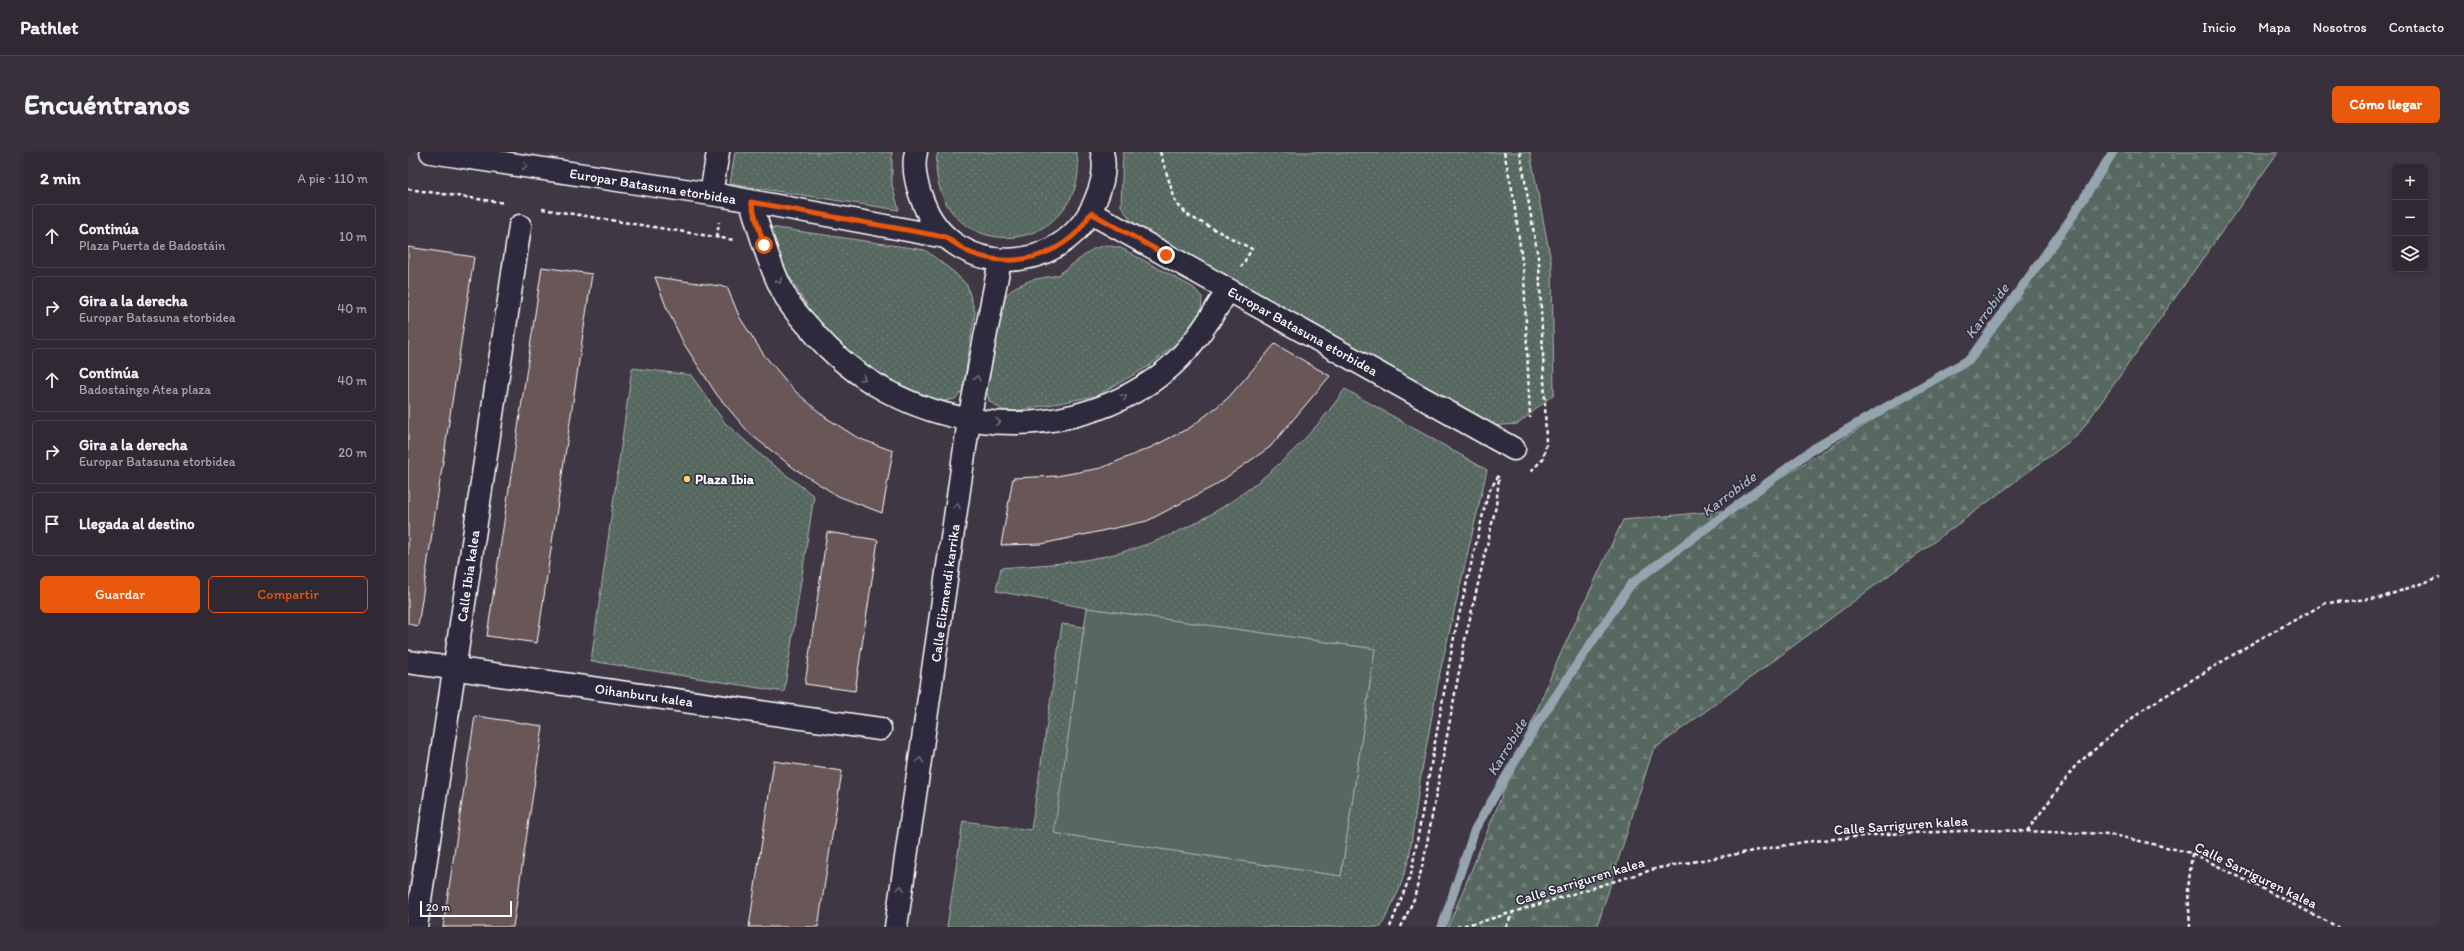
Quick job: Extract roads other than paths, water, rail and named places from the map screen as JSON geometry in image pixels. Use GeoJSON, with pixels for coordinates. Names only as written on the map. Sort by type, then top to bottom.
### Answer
{"type":"FeatureCollection","features":[{"type":"Feature","properties":{"kind":"street","name":"Europar Batasuna etorbidea"},"geometry":{"type":"LineString","coordinates":[[431,152],[751,202],[945,237]]}},
{"type":"Feature","properties":{"kind":"street","name":"Europar Batasuna etorbidea"},"geometry":{"type":"LineString","coordinates":[[713,182],[718,152]]}},
{"type":"Feature","properties":{"kind":"street"},"geometry":{"type":"LineString","coordinates":[[916,152],[916,185],[927,213],[945,237],[971,253],[1000,261],[1027,259],[1052,250],[1075,234],[1091,213],[1102,185],[1102,152]]}},
{"type":"Feature","properties":{"kind":"street"},"geometry":{"type":"LineString","coordinates":[[751,202],[768,259],[788,302],[824,346],[860,376],[902,400],[938,414],[969,420],[1018,423],[1068,417],[1114,402],[1163,372],[1202,331],[1228,290]]}},
{"type":"Feature","properties":{"kind":"street","name":"Europar Batasuna etorbidea"},"geometry":{"type":"LineString","coordinates":[[1091,213],[1514,449]]}},
{"type":"Feature","properties":{"kind":"street","name":"Calle Ibia kalea"},"geometry":{"type":"LineString","coordinates":[[416,927],[520,226]]}},
{"type":"Feature","properties":{"kind":"street","name":"Calle Elizmendi karrika"},"geometry":{"type":"LineString","coordinates":[[896,927],[969,420],[1000,261]]}},
{"type":"Feature","properties":{"kind":"street","name":"Oihanburu kalea"},"geometry":{"type":"LineString","coordinates":[[408,662],[880,729]]}},
{"type":"Feature","properties":{"kind":"waterway","name":"Karrobide"},"geometry":{"type":"LineString","coordinates":[[1442,927],[1475,829],[1539,721],[1631,584],[1813,449],[1970,359],[2070,220],[2113,152]]}},
{"type":"Feature","properties":{"kind":"place","name":"Plaza Ibia"},"geometry":{"type":"Point","coordinates":[687,479]}}]}
